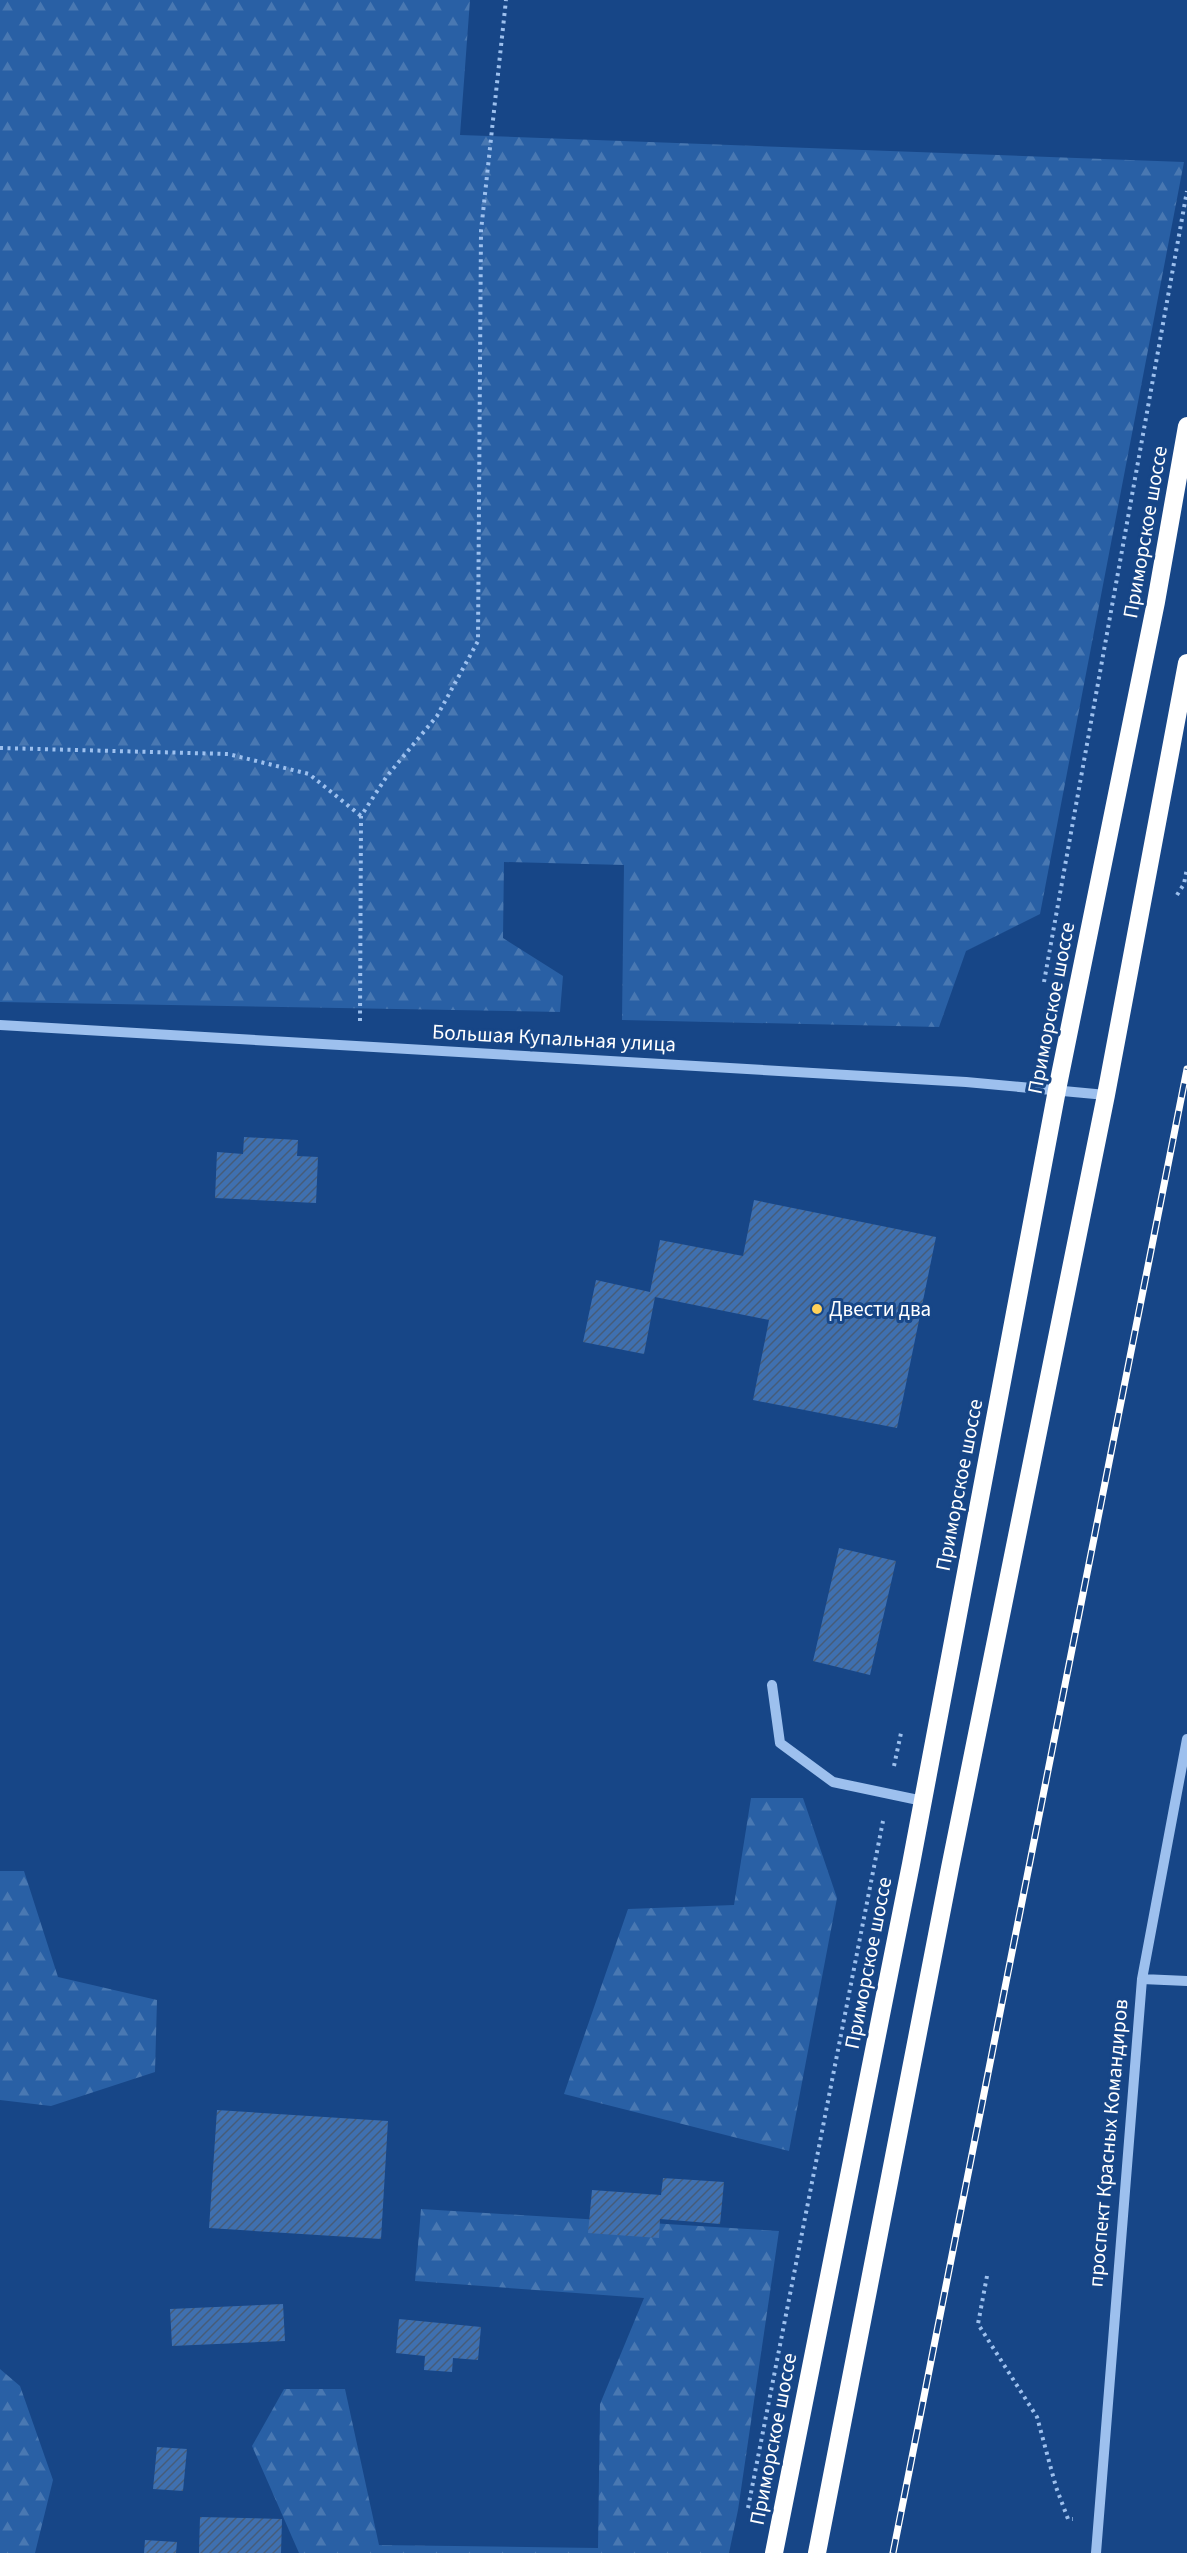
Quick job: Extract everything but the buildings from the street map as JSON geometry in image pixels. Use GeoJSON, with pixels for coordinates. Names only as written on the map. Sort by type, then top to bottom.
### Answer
{"type":"FeatureCollection","features":[{"type":"Feature","properties":{"kind":"highway","name":"Приморское шоссе"},"geometry":{"type":"LineString","coordinates":[[774,2553],[923,1801],[1057,1090],[1156,602],[1187,426]]}},
{"type":"Feature","properties":{"kind":"highway"},"geometry":{"type":"LineString","coordinates":[[817,2553],[950,1868],[1106,1095],[1187,663]]}},
{"type":"Feature","properties":{"kind":"street","name":"Большая Купальная улица"},"geometry":{"type":"LineString","coordinates":[[0,1025],[966,1082],[1106,1095]]}},
{"type":"Feature","properties":{"kind":"street"},"geometry":{"type":"LineString","coordinates":[[772,1685],[780,1743],[833,1782],[923,1801]]}},
{"type":"Feature","properties":{"kind":"street","name":"проспект Красных Командиров"},"geometry":{"type":"LineString","coordinates":[[1096,2553],[1142,1979],[1187,1739]]}},
{"type":"Feature","properties":{"kind":"street"},"geometry":{"type":"LineString","coordinates":[[1142,1979],[1187,1981]]}},
{"type":"Feature","properties":{"kind":"path"},"geometry":{"type":"LineString","coordinates":[[360,1047],[361,816],[387,776],[437,716],[478,641],[481,231],[506,0]]}},
{"type":"Feature","properties":{"kind":"path"},"geometry":{"type":"LineString","coordinates":[[1044,983],[1187,191]]}},
{"type":"Feature","properties":{"kind":"path"},"geometry":{"type":"LineString","coordinates":[[0,747],[228,754],[309,774],[361,816]]}},
{"type":"Feature","properties":{"kind":"path"},"geometry":{"type":"LineString","coordinates":[[1184,884],[1187,868]]}},
{"type":"Feature","properties":{"kind":"path"},"geometry":{"type":"LineString","coordinates":[[746,2518],[902,1726]]}},
{"type":"Feature","properties":{"kind":"path"},"geometry":{"type":"LineString","coordinates":[[987,2276],[978,2324],[1037,2417],[1056,2487],[1068,2518]]}},
{"type":"Feature","properties":{"kind":"green space"},"geometry":{"type":"Polygon","coordinates":[[[0,0],[470,0],[460,135],[1184,162],[1040,914],[966,951],[939,1027],[622,1020],[624,865],[504,862],[503,938],[563,976],[560,1012],[0,1002],[0,0]]]}},
{"type":"Feature","properties":{"kind":"green space"},"geometry":{"type":"Polygon","coordinates":[[[751,1798],[803,1798],[837,1898],[789,2151],[564,2094],[628,1909],[734,1905],[751,1798]]]}},
{"type":"Feature","properties":{"kind":"green space"},"geometry":{"type":"Polygon","coordinates":[[[0,1871],[24,1871],[58,1977],[157,2000],[155,2072],[51,2106],[0,2100],[0,1871]]]}},
{"type":"Feature","properties":{"kind":"green space"},"geometry":{"type":"Polygon","coordinates":[[[421,2209],[779,2231],[738,2510],[729,2553],[299,2553],[252,2446],[284,2389],[345,2389],[379,2545],[598,2548],[600,2404],[644,2298],[415,2281],[421,2209]]]}},
{"type":"Feature","properties":{"kind":"green space"},"geometry":{"type":"Polygon","coordinates":[[[0,2369],[20,2386],[53,2480],[35,2553],[0,2553],[0,2369]]]}},
{"type":"Feature","properties":{"kind":"railway"},"geometry":{"type":"LineString","coordinates":[[893,2553],[1187,1069]]}},
{"type":"Feature","properties":{"kind":"place","name":"Двести два"},"geometry":{"type":"Point","coordinates":[817,1309]}}]}
